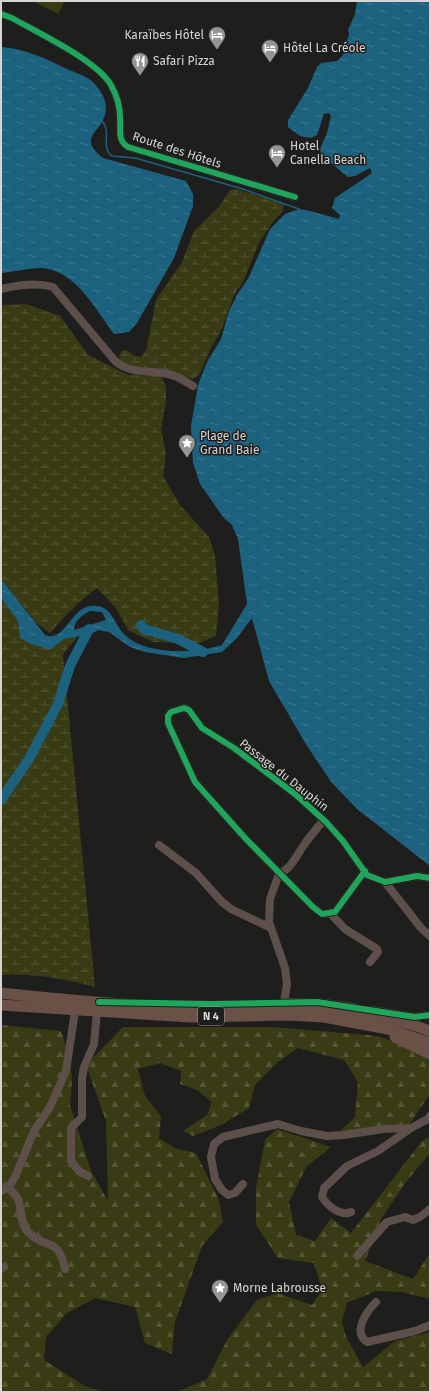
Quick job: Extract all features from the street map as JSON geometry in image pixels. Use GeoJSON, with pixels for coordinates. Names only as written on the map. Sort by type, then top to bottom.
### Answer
{"type":"FeatureCollection","features":[{"type":"Feature","properties":{"kind":"highway","name":"N 4"},"geometry":{"type":"LineString","coordinates":[[1,994],[21,995],[98,1007],[190,1017],[286,1015],[347,1021],[388,1029],[430,1043]]}},
{"type":"Feature","properties":{"kind":"highway","name":"N 4"},"geometry":{"type":"LineString","coordinates":[[3,1005],[75,1011],[98,1007],[325,1008],[391,1018],[430,1031]]}},
{"type":"Feature","properties":{"kind":"highway"},"geometry":{"type":"LineString","coordinates":[[347,1021],[408,1042],[430,1054]]}},
{"type":"Feature","properties":{"kind":"street","name":"Route des Hôtels"},"geometry":{"type":"LineString","coordinates":[[1,14],[12,18],[103,73],[116,98],[120,116],[120,138],[128,147],[295,197]]}},
{"type":"Feature","properties":{"kind":"street"},"geometry":{"type":"LineString","coordinates":[[1,289],[28,284],[53,287],[116,362],[124,367],[139,372],[168,374],[183,379],[193,386]]}},
{"type":"Feature","properties":{"kind":"street","name":"Passage du Dauphin"},"geometry":{"type":"LineString","coordinates":[[279,874],[195,782],[168,723],[168,716],[171,712],[184,708],[189,710],[202,728],[267,772],[324,820],[343,841],[365,871],[385,882]]}},
{"type":"Feature","properties":{"kind":"street"},"geometry":{"type":"LineString","coordinates":[[279,874],[285,872],[293,863],[304,844],[324,820]]}},
{"type":"Feature","properties":{"kind":"street"},"geometry":{"type":"LineString","coordinates":[[158,845],[196,873],[222,902],[231,909],[271,928]]}},
{"type":"Feature","properties":{"kind":"street"},"geometry":{"type":"LineString","coordinates":[[279,874],[322,914],[335,912],[365,871]]}},
{"type":"Feature","properties":{"kind":"street"},"geometry":{"type":"LineString","coordinates":[[279,874],[270,899],[269,922],[285,968],[287,984],[284,1002]]}},
{"type":"Feature","properties":{"kind":"street"},"geometry":{"type":"LineString","coordinates":[[430,878],[417,876],[385,882],[421,928],[430,936]]}},
{"type":"Feature","properties":{"kind":"street"},"geometry":{"type":"LineString","coordinates":[[330,913],[345,929],[377,948],[378,952],[370,962]]}},
{"type":"Feature","properties":{"kind":"street"},"geometry":{"type":"LineString","coordinates":[[88,1176],[79,1171],[71,1161],[71,1128],[82,1117],[82,1078],[84,1067],[94,1044],[98,1007],[183,1003],[212,1004],[284,1002],[338,1005],[415,1017],[430,1015]]}},
{"type":"Feature","properties":{"kind":"street"},"geometry":{"type":"LineString","coordinates":[[65,1269],[62,1254],[57,1247],[38,1239],[29,1233],[23,1226],[17,1197],[4,1189],[15,1177],[34,1131],[50,1107],[66,1071],[75,1011]]}},
{"type":"Feature","properties":{"kind":"street"},"geometry":{"type":"LineString","coordinates":[[351,1212],[342,1212],[327,1204],[322,1197],[324,1188],[353,1162],[378,1151],[411,1128],[428,1119],[430,1116]]}},
{"type":"Feature","properties":{"kind":"street"},"geometry":{"type":"LineString","coordinates":[[243,1184],[235,1193],[228,1195],[222,1190],[215,1179],[211,1152],[214,1144],[223,1137],[278,1124],[301,1131],[326,1136],[350,1135],[384,1128],[411,1128]]}},
{"type":"Feature","properties":{"kind":"street"},"geometry":{"type":"LineString","coordinates":[[357,1256],[387,1222],[405,1217],[413,1220],[420,1217],[430,1209]]}},
{"type":"Feature","properties":{"kind":"street"},"geometry":{"type":"LineString","coordinates":[[376,1302],[364,1317],[362,1325],[360,1334],[367,1342],[415,1331],[430,1325]]}},
{"type":"Feature","properties":{"kind":"green space"},"geometry":{"type":"Polygon","coordinates":[[[33,1],[65,1],[58,14],[33,1]]]}},
{"type":"Feature","properties":{"kind":"green space"},"geometry":{"type":"Polygon","coordinates":[[[237,189],[282,203],[284,205],[282,213],[274,220],[259,243],[243,282],[234,295],[221,331],[212,346],[199,375],[193,379],[167,371],[135,369],[120,362],[119,356],[122,351],[126,350],[135,356],[141,357],[146,351],[156,300],[182,262],[194,231],[219,207],[230,190],[237,189]]]}},
{"type":"Feature","properties":{"kind":"green space"},"geometry":{"type":"Polygon","coordinates":[[[26,304],[60,316],[88,355],[128,375],[161,376],[166,387],[166,401],[161,429],[166,455],[163,476],[180,505],[209,537],[215,556],[219,604],[216,636],[199,643],[153,642],[128,630],[115,607],[97,588],[72,609],[50,633],[36,623],[1,579],[1,305],[26,304]]]}},
{"type":"Feature","properties":{"kind":"green space"},"geometry":{"type":"Polygon","coordinates":[[[1,598],[18,621],[20,638],[50,650],[64,639],[78,636],[63,654],[95,987],[49,977],[1,975],[1,598]]]}},
{"type":"Feature","properties":{"kind":"green space"},"geometry":{"type":"Polygon","coordinates":[[[1,1025],[61,1031],[70,1058],[72,1081],[70,1105],[91,1171],[108,1201],[106,1121],[86,1065],[123,1027],[274,1027],[378,1036],[418,1051],[430,1062],[430,1094],[408,1126],[337,1134],[355,1117],[358,1082],[344,1060],[298,1048],[278,1062],[255,1085],[249,1108],[221,1125],[193,1136],[183,1131],[207,1115],[212,1102],[197,1090],[180,1084],[181,1071],[160,1063],[138,1069],[145,1096],[161,1116],[159,1138],[177,1149],[196,1153],[219,1200],[223,1222],[202,1246],[175,1322],[172,1354],[145,1343],[135,1307],[95,1298],[66,1314],[46,1337],[44,1360],[85,1386],[104,1392],[1,1392],[1,1025]]]}},
{"type":"Feature","properties":{"kind":"green space"},"geometry":{"type":"Polygon","coordinates":[[[277,1129],[331,1147],[306,1167],[289,1202],[296,1235],[315,1241],[331,1218],[351,1233],[422,1141],[430,1136],[430,1153],[406,1182],[381,1219],[365,1261],[413,1279],[430,1253],[430,1299],[402,1292],[376,1291],[347,1303],[342,1320],[346,1337],[363,1367],[395,1341],[430,1332],[430,1392],[177,1392],[207,1379],[227,1340],[257,1300],[277,1293],[312,1305],[322,1290],[314,1263],[278,1258],[256,1225],[256,1188],[265,1140],[277,1129]]]}},
{"type":"Feature","properties":{"kind":"water"},"geometry":{"type":"Polygon","coordinates":[[[357,1],[430,1],[430,866],[357,809],[332,783],[307,746],[269,681],[252,618],[237,638],[222,652],[184,658],[145,652],[130,647],[109,632],[98,630],[91,634],[64,639],[50,650],[31,644],[20,638],[18,621],[1,598],[1,579],[45,635],[52,636],[58,634],[80,611],[87,607],[96,606],[102,607],[110,613],[121,631],[134,642],[145,646],[171,651],[199,650],[222,645],[247,604],[238,539],[232,525],[223,517],[200,484],[193,463],[191,426],[198,385],[207,362],[221,339],[229,311],[237,295],[249,277],[270,229],[285,214],[299,209],[339,219],[340,215],[332,208],[335,198],[372,173],[370,168],[355,176],[348,177],[321,155],[320,149],[327,133],[331,116],[329,113],[324,114],[317,135],[311,138],[300,136],[288,127],[288,120],[308,88],[317,67],[321,63],[337,61],[343,55],[349,34],[348,30],[355,14],[357,1]],[[90,611],[84,614],[75,624],[74,630],[106,620],[102,612],[90,611]]]}},
{"type":"Feature","properties":{"kind":"water"},"geometry":{"type":"Polygon","coordinates":[[[1,47],[19,50],[35,55],[92,81],[98,88],[106,103],[105,116],[91,139],[91,144],[95,150],[103,158],[186,181],[193,194],[193,206],[174,258],[137,323],[129,332],[114,334],[84,292],[74,283],[53,270],[36,268],[1,273],[1,47]]]}},
{"type":"Feature","properties":{"kind":"waterway"},"geometry":{"type":"LineString","coordinates":[[102,121],[106,130],[107,149],[112,156],[135,158],[243,189],[299,209]]}},
{"type":"Feature","properties":{"kind":"waterway"},"geometry":{"type":"LineString","coordinates":[[141,625],[144,629],[178,639],[203,652]]}},
{"type":"Feature","properties":{"kind":"waterway"},"geometry":{"type":"LineString","coordinates":[[1,800],[29,759],[58,704],[70,666],[89,629]]}},
{"type":"Feature","properties":{"kind":"cycle path"},"geometry":{"type":"LineString","coordinates":[[1,14],[12,18],[66,48],[93,66],[104,76],[111,85],[116,96],[120,113],[120,136],[123,143],[128,147],[295,197]]}},
{"type":"Feature","properties":{"kind":"cycle path"},"geometry":{"type":"LineString","coordinates":[[365,871],[335,912],[322,914],[313,907],[246,839],[195,782],[168,723],[168,716],[171,712],[184,708],[189,710],[202,728],[234,748],[295,794],[326,822],[343,841],[367,875],[385,882],[417,876],[430,878]]}},
{"type":"Feature","properties":{"kind":"cycle path"},"geometry":{"type":"LineString","coordinates":[[99,1002],[212,1004],[317,1002],[415,1017],[430,1015]]}},
{"type":"Feature","properties":{"kind":"place","name":"Karaïbes Hôtel"},"geometry":{"type":"Point","coordinates":[217,50]}},
{"type":"Feature","properties":{"kind":"place","name":"Hôtel La Créole"},"geometry":{"type":"Point","coordinates":[270,63]}},
{"type":"Feature","properties":{"kind":"place","name":"Safari Pizza"},"geometry":{"type":"Point","coordinates":[140,76]}},
{"type":"Feature","properties":{"kind":"place","name":"Hotel Canella Beach"},"geometry":{"type":"Point","coordinates":[277,168]}},
{"type":"Feature","properties":{"kind":"place","name":"Plage de Grand Baie"},"geometry":{"type":"Point","coordinates":[187,458]}},
{"type":"Feature","properties":{"kind":"place","name":"Morne Labrousse"},"geometry":{"type":"Point","coordinates":[220,1303]}}]}
